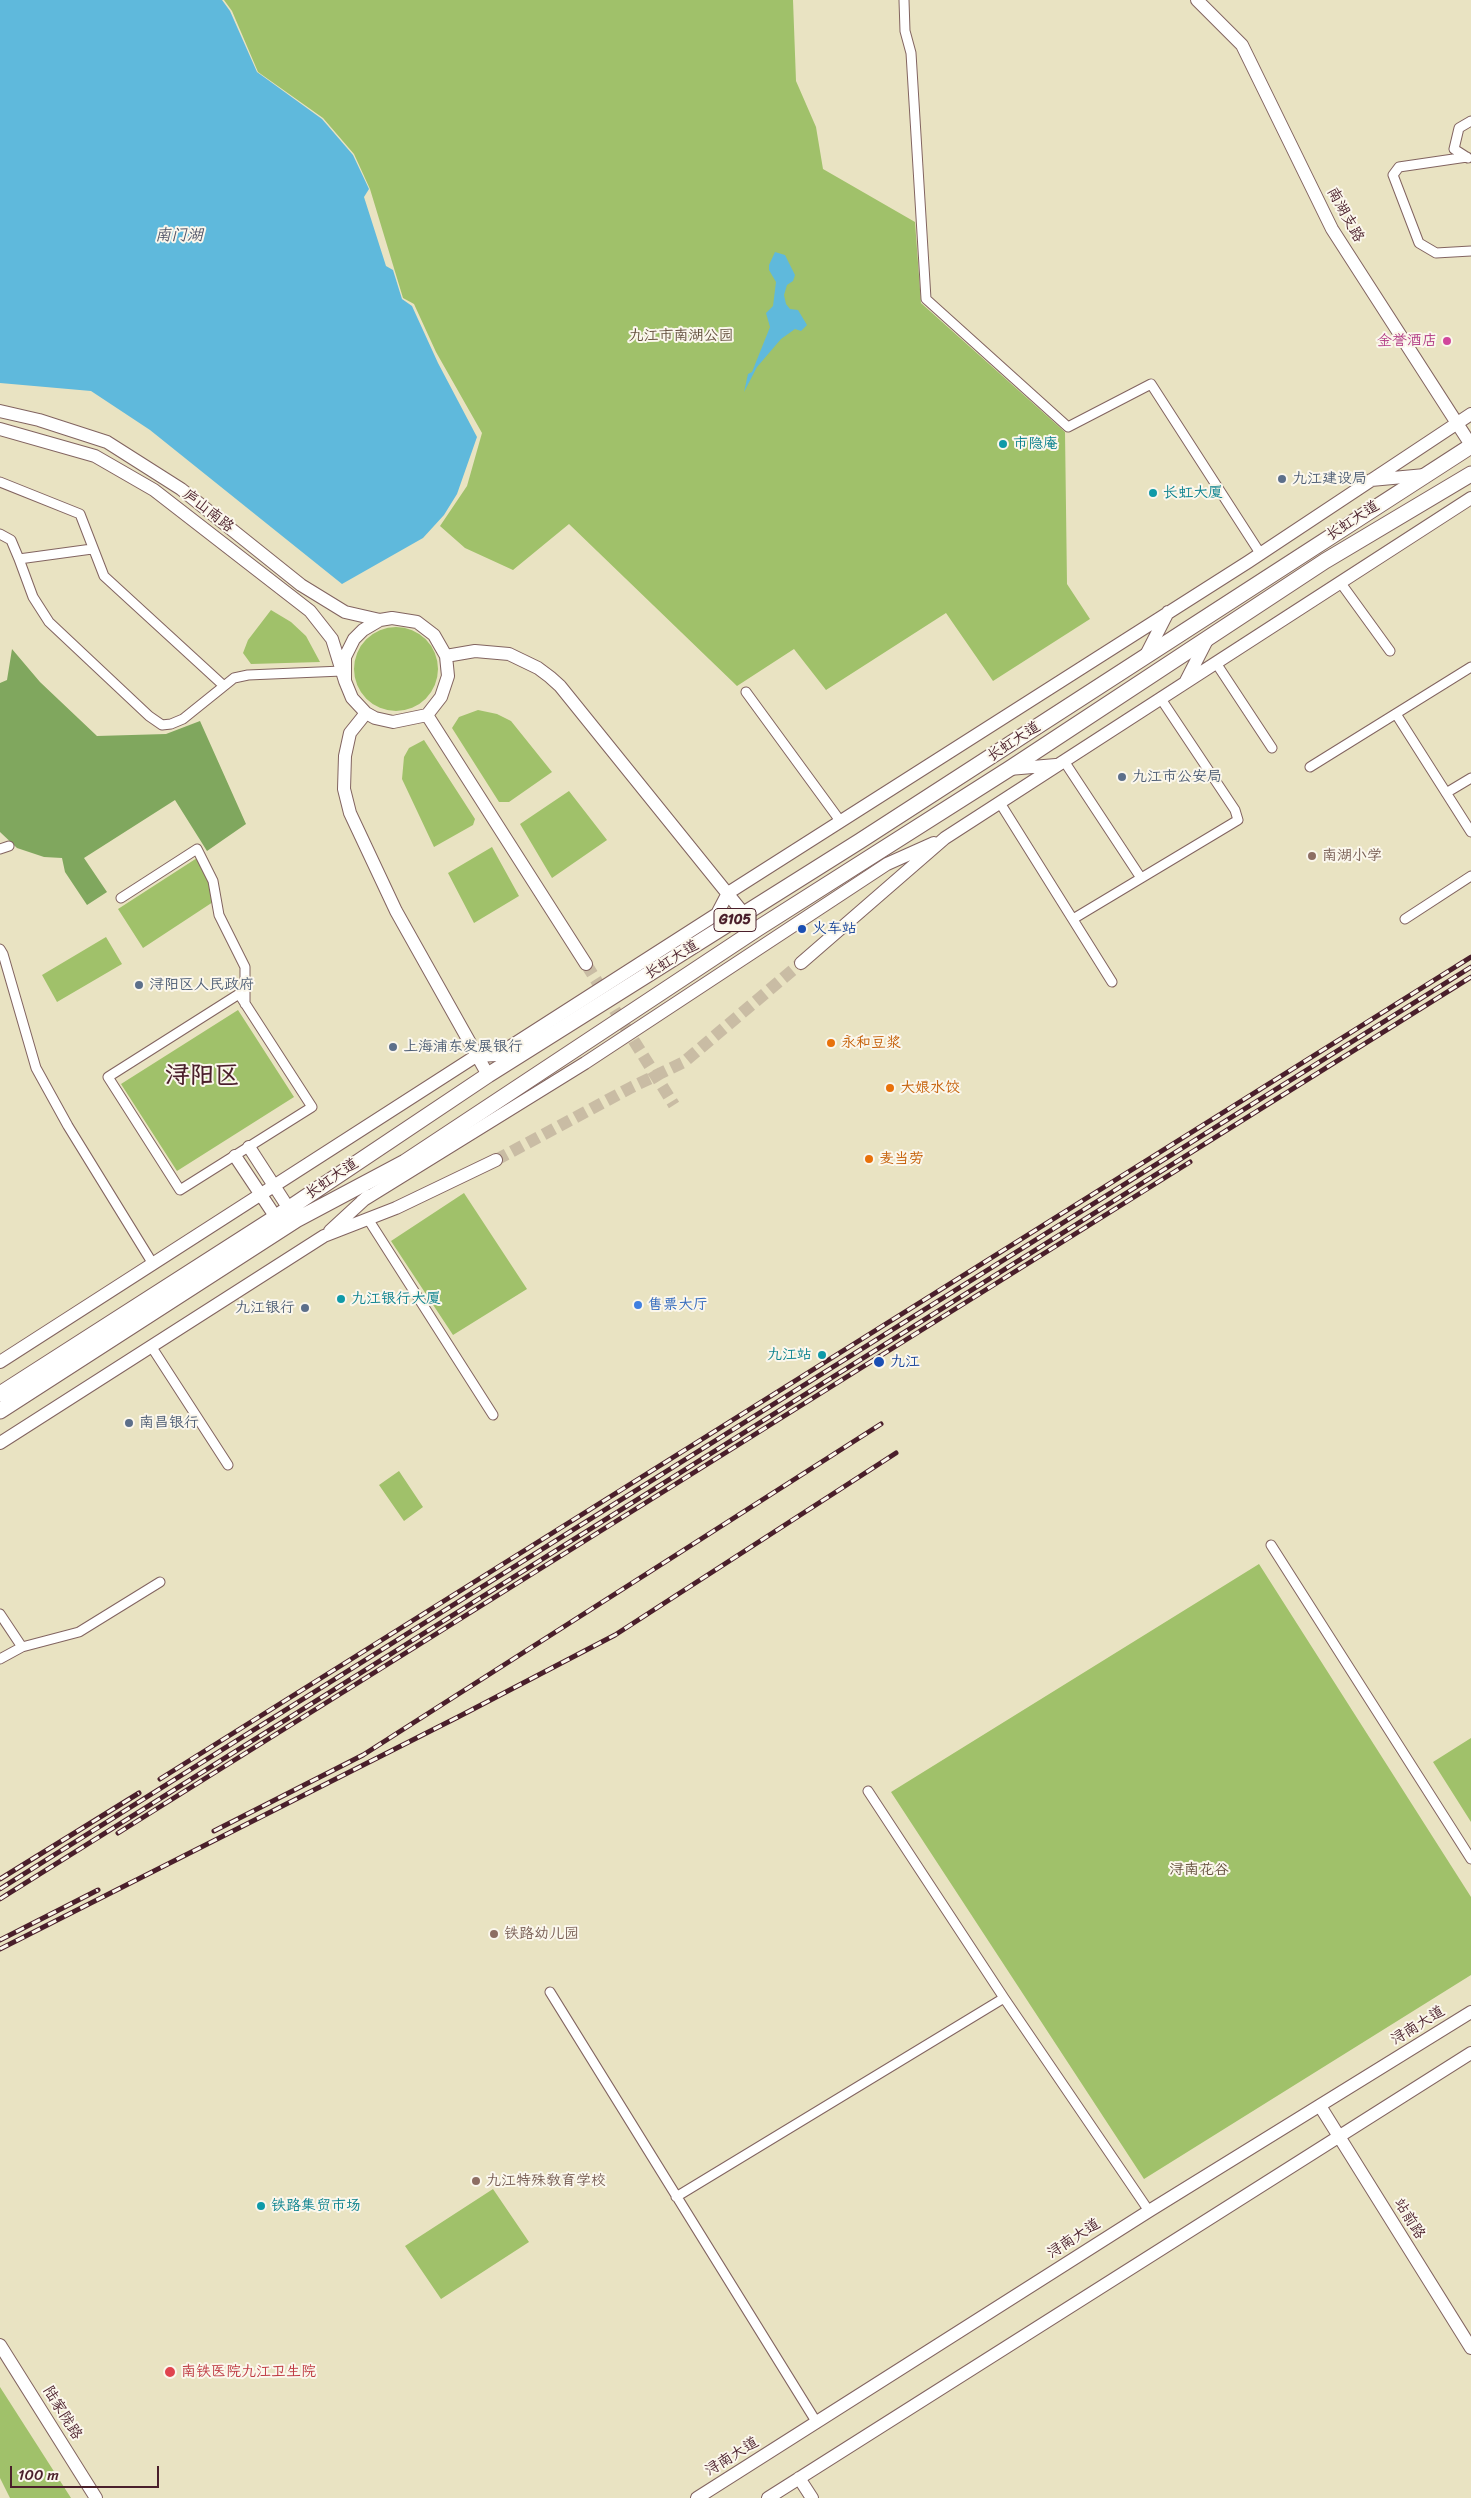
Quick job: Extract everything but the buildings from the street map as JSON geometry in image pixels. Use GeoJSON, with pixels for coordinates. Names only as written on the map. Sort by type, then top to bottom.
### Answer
{"type":"FeatureCollection","features":[{"type":"Feature","properties":{"kind":"highway","name":"长虹大道"},"geometry":{"type":"LineString","coordinates":[[0,1411],[286,1218],[488,1075],[744,914],[1471,446]]}},
{"type":"Feature","properties":{"kind":"highway","name":"长虹大道"},"geometry":{"type":"LineString","coordinates":[[0,1394],[286,1218],[405,1162],[757,929],[1009,769],[1325,561],[1471,474]]}},
{"type":"Feature","properties":{"kind":"street"},"geometry":{"type":"LineString","coordinates":[[904,0],[905,31],[911,53],[926,299],[1068,427],[1151,384],[1260,553]]}},
{"type":"Feature","properties":{"kind":"street","name":"南湖支路"},"geometry":{"type":"LineString","coordinates":[[1197,0],[1242,45],[1332,229],[1471,446]]}},
{"type":"Feature","properties":{"kind":"street"},"geometry":{"type":"LineString","coordinates":[[1469,158],[1454,149],[1459,128],[1471,120]]}},
{"type":"Feature","properties":{"kind":"street"},"geometry":{"type":"LineString","coordinates":[[1469,158],[1400,167],[1393,176],[1419,243],[1436,253],[1471,250]]}},
{"type":"Feature","properties":{"kind":"street","name":"庐山南路"},"geometry":{"type":"LineString","coordinates":[[0,411],[39,420],[107,442],[181,489],[301,586],[345,612],[380,620]]}},
{"type":"Feature","properties":{"kind":"street"},"geometry":{"type":"LineString","coordinates":[[0,1362],[476,1056],[497,1055],[717,914],[728,893],[1260,553],[1471,414]]}},
{"type":"Feature","properties":{"kind":"street","name":"庐山南路"},"geometry":{"type":"LineString","coordinates":[[0,429],[95,456],[154,490],[310,611],[332,639],[343,676]]}},
{"type":"Feature","properties":{"kind":"street"},"geometry":{"type":"LineString","coordinates":[[1369,480],[1425,475]]}},
{"type":"Feature","properties":{"kind":"street"},"geometry":{"type":"LineString","coordinates":[[0,482],[80,514],[87,527],[92,549],[104,576],[224,686]]}},
{"type":"Feature","properties":{"kind":"street"},"geometry":{"type":"LineString","coordinates":[[362,1201],[585,1063],[887,864],[945,838],[1471,498]]}},
{"type":"Feature","properties":{"kind":"street"},"geometry":{"type":"LineString","coordinates":[[0,534],[11,540],[33,597],[49,622],[149,716],[162,724],[171,724],[183,720],[234,678],[248,675],[343,676]]}},
{"type":"Feature","properties":{"kind":"street"},"geometry":{"type":"LineString","coordinates":[[19,559],[92,549]]}},
{"type":"Feature","properties":{"kind":"street"},"geometry":{"type":"LineString","coordinates":[[1340,582],[1390,651]]}},
{"type":"Feature","properties":{"kind":"street"},"geometry":{"type":"LineString","coordinates":[[1145,657],[1168,612]]}},
{"type":"Feature","properties":{"kind":"street"},"geometry":{"type":"LineString","coordinates":[[392,618],[417,622],[434,635],[446,656],[448,676],[441,697],[428,715],[393,722],[366,713],[352,698],[343,676],[345,657],[354,639],[363,630],[380,620],[392,618]]}},
{"type":"Feature","properties":{"kind":"street"},"geometry":{"type":"LineString","coordinates":[[1185,683],[1207,640]]}},
{"type":"Feature","properties":{"kind":"street"},"geometry":{"type":"LineString","coordinates":[[446,656],[475,651],[509,654],[538,668],[550,677],[560,686],[744,914]]}},
{"type":"Feature","properties":{"kind":"street"},"geometry":{"type":"LineString","coordinates":[[1216,662],[1272,748]]}},
{"type":"Feature","properties":{"kind":"street"},"geometry":{"type":"LineString","coordinates":[[1310,767],[1471,667]]}},
{"type":"Feature","properties":{"kind":"street"},"geometry":{"type":"LineString","coordinates":[[746,692],[841,822]]}},
{"type":"Feature","properties":{"kind":"street"},"geometry":{"type":"LineString","coordinates":[[1073,919],[1238,820],[1235,810],[1161,699]]}},
{"type":"Feature","properties":{"kind":"street"},"geometry":{"type":"LineString","coordinates":[[366,713],[350,733],[345,756],[344,788],[350,812],[396,911],[488,1075]]}},
{"type":"Feature","properties":{"kind":"street"},"geometry":{"type":"LineString","coordinates":[[1396,714],[1471,832]]}},
{"type":"Feature","properties":{"kind":"street"},"geometry":{"type":"LineString","coordinates":[[428,715],[586,964]]}},
{"type":"Feature","properties":{"kind":"street"},"geometry":{"type":"LineString","coordinates":[[1009,769],[1061,763]]}},
{"type":"Feature","properties":{"kind":"street"},"geometry":{"type":"LineString","coordinates":[[1061,763],[1142,878]]}},
{"type":"Feature","properties":{"kind":"street"},"geometry":{"type":"LineString","coordinates":[[1446,793],[1471,778]]}},
{"type":"Feature","properties":{"kind":"street"},"geometry":{"type":"LineString","coordinates":[[1000,803],[1112,982]]}},
{"type":"Feature","properties":{"kind":"street"},"geometry":{"type":"LineString","coordinates":[[801,963],[945,838]]}},
{"type":"Feature","properties":{"kind":"street"},"geometry":{"type":"LineString","coordinates":[[121,898],[197,849],[213,881],[219,915],[245,967],[245,1004]]}},
{"type":"Feature","properties":{"kind":"street"},"geometry":{"type":"LineString","coordinates":[[1405,919],[1471,876]]}},
{"type":"Feature","properties":{"kind":"street"},"geometry":{"type":"LineString","coordinates":[[0,949],[36,1068],[68,1126],[153,1264]]}},
{"type":"Feature","properties":{"kind":"street"},"geometry":{"type":"LineString","coordinates":[[239,994],[312,1108],[249,1147],[180,1190],[108,1077],[239,994]]}},
{"type":"Feature","properties":{"kind":"street"},"geometry":{"type":"LineString","coordinates":[[249,1147],[274,1186],[286,1218]]}},
{"type":"Feature","properties":{"kind":"street"},"geometry":{"type":"LineString","coordinates":[[235,1156],[261,1195],[286,1218]]}},
{"type":"Feature","properties":{"kind":"street"},"geometry":{"type":"LineString","coordinates":[[324,1236],[368,1219],[496,1160]]}},
{"type":"Feature","properties":{"kind":"street"},"geometry":{"type":"LineString","coordinates":[[0,1443],[324,1236],[405,1162]]}},
{"type":"Feature","properties":{"kind":"street"},"geometry":{"type":"LineString","coordinates":[[368,1219],[492,1415]]}},
{"type":"Feature","properties":{"kind":"street"},"geometry":{"type":"LineString","coordinates":[[152,1346],[228,1465]]}},
{"type":"Feature","properties":{"kind":"street"},"geometry":{"type":"LineString","coordinates":[[1271,1545],[1471,1859]]}},
{"type":"Feature","properties":{"kind":"street"},"geometry":{"type":"LineString","coordinates":[[0,1659],[22,1647],[79,1632],[160,1582]]}},
{"type":"Feature","properties":{"kind":"street"},"geometry":{"type":"LineString","coordinates":[[0,1614],[22,1647]]}},
{"type":"Feature","properties":{"kind":"street"},"geometry":{"type":"LineString","coordinates":[[868,1791],[1004,1998],[1149,2211]]}},
{"type":"Feature","properties":{"kind":"street"},"geometry":{"type":"LineString","coordinates":[[550,1992],[817,2423]]}},
{"type":"Feature","properties":{"kind":"street"},"geometry":{"type":"LineString","coordinates":[[676,2197],[1004,1998]]}},
{"type":"Feature","properties":{"kind":"street","name":"浔南大道"},"geometry":{"type":"LineString","coordinates":[[697,2498],[1149,2211],[1471,2012]]}},
{"type":"Feature","properties":{"kind":"street"},"geometry":{"type":"LineString","coordinates":[[768,2498],[1471,2053]]}},
{"type":"Feature","properties":{"kind":"street","name":"站前路"},"geometry":{"type":"LineString","coordinates":[[1320,2106],[1471,2348]]}},
{"type":"Feature","properties":{"kind":"street","name":"陆家陇路"},"geometry":{"type":"LineString","coordinates":[[0,2345],[96,2498]]}},
{"type":"Feature","properties":{"kind":"street"},"geometry":{"type":"LineString","coordinates":[[799,2478],[812,2498]]}},
{"type":"Feature","properties":{"kind":"green space","name":"九江市南湖公园"},"geometry":{"type":"Polygon","coordinates":[[[224,0],[793,0],[796,81],[816,127],[823,169],[915,222],[921,303],[1065,432],[1067,584],[1090,619],[993,681],[946,613],[826,690],[794,649],[737,686],[569,524],[513,570],[465,548],[440,526],[467,486],[482,433],[436,352],[414,304],[403,298],[370,189],[354,154],[323,118],[258,72],[232,11],[224,0]]]}},
{"type":"Feature","properties":{"kind":"green space"},"geometry":{"type":"Polygon","coordinates":[[[271,610],[291,622],[306,636],[320,662],[251,664],[243,653],[248,640],[271,610]]]}},
{"type":"Feature","properties":{"kind":"green space"},"geometry":{"type":"Polygon","coordinates":[[[396,627],[412,630],[426,639],[435,653],[438,669],[435,685],[426,699],[412,708],[396,711],[380,708],[366,699],[357,685],[354,669],[357,653],[366,639],[380,630],[396,627]]]}},
{"type":"Feature","properties":{"kind":"green space"},"geometry":{"type":"Polygon","coordinates":[[[12,649],[40,682],[97,736],[166,734],[200,721],[246,824],[207,851],[175,800],[84,858],[107,892],[87,905],[65,872],[62,858],[44,857],[17,848],[0,832],[0,683],[7,680],[12,649]]]}},
{"type":"Feature","properties":{"kind":"green space"},"geometry":{"type":"Polygon","coordinates":[[[478,710],[497,714],[511,721],[552,772],[509,802],[499,802],[452,728],[459,717],[478,710]]]}},
{"type":"Feature","properties":{"kind":"green space"},"geometry":{"type":"Polygon","coordinates":[[[424,740],[475,819],[473,825],[434,847],[402,779],[404,757],[409,748],[424,740]]]}},
{"type":"Feature","properties":{"kind":"green space"},"geometry":{"type":"Polygon","coordinates":[[[569,791],[607,840],[552,878],[520,824],[569,791]]]}},
{"type":"Feature","properties":{"kind":"green space"},"geometry":{"type":"Polygon","coordinates":[[[492,847],[519,896],[474,923],[448,873],[492,847]]]}},
{"type":"Feature","properties":{"kind":"green space"},"geometry":{"type":"Polygon","coordinates":[[[197,858],[210,885],[213,902],[143,948],[118,909],[197,858]]]}},
{"type":"Feature","properties":{"kind":"green space"},"geometry":{"type":"Polygon","coordinates":[[[106,937],[122,964],[57,1002],[42,975],[106,937]]]}},
{"type":"Feature","properties":{"kind":"green space"},"geometry":{"type":"Polygon","coordinates":[[[238,1010],[294,1097],[177,1171],[121,1084],[238,1010]]]}},
{"type":"Feature","properties":{"kind":"green space"},"geometry":{"type":"Polygon","coordinates":[[[464,1193],[527,1289],[453,1335],[391,1241],[464,1193]]]}},
{"type":"Feature","properties":{"kind":"green space"},"geometry":{"type":"Polygon","coordinates":[[[399,1471],[423,1507],[404,1521],[379,1485],[399,1471]]]}},
{"type":"Feature","properties":{"kind":"green space","name":"浔南花谷"},"geometry":{"type":"Polygon","coordinates":[[[1259,1564],[1471,1897],[1471,1975],[1144,2179],[891,1792],[1259,1564]]]}},
{"type":"Feature","properties":{"kind":"green space"},"geometry":{"type":"Polygon","coordinates":[[[1471,1738],[1471,1822],[1433,1762],[1471,1738]]]}},
{"type":"Feature","properties":{"kind":"green space"},"geometry":{"type":"Polygon","coordinates":[[[493,2189],[529,2242],[441,2299],[405,2246],[493,2189]]]}},
{"type":"Feature","properties":{"kind":"green space"},"geometry":{"type":"Polygon","coordinates":[[[0,2387],[71,2498],[10,2498],[0,2478],[0,2387]]]}},
{"type":"Feature","properties":{"kind":"water","name":"南门湖"},"geometry":{"type":"Polygon","coordinates":[[[0,0],[222,0],[230,11],[257,72],[322,119],[353,155],[369,189],[364,197],[386,266],[393,270],[402,299],[412,306],[438,363],[477,437],[457,494],[444,515],[423,538],[342,584],[150,430],[91,391],[0,383],[0,0]]]}},
{"type":"Feature","properties":{"kind":"water"},"geometry":{"type":"Polygon","coordinates":[[[775,252],[785,255],[795,275],[793,281],[787,285],[784,295],[786,304],[790,309],[798,310],[807,325],[801,331],[795,329],[781,339],[757,367],[744,392],[748,374],[752,372],[770,327],[766,313],[773,306],[776,282],[769,270],[769,265],[775,252]]]}},
{"type":"Feature","properties":{"kind":"tunnel"},"geometry":{"type":"LineString","coordinates":[[496,1160],[632,1087],[684,1062],[801,963]]}},
{"type":"Feature","properties":{"kind":"tunnel"},"geometry":{"type":"LineString","coordinates":[[586,964],[674,1105]]}},
{"type":"Feature","properties":{"kind":"railway"},"geometry":{"type":"LineString","coordinates":[[160,1779],[1471,957]]}},
{"type":"Feature","properties":{"kind":"railway"},"geometry":{"type":"LineString","coordinates":[[0,1889],[1471,967]]}},
{"type":"Feature","properties":{"kind":"railway"},"geometry":{"type":"LineString","coordinates":[[0,1899],[1471,977]]}},
{"type":"Feature","properties":{"kind":"railway"},"geometry":{"type":"LineString","coordinates":[[118,1833],[1190,1162]]}},
{"type":"Feature","properties":{"kind":"railway"},"geometry":{"type":"LineString","coordinates":[[214,1831],[363,1755],[881,1424]]}},
{"type":"Feature","properties":{"kind":"railway"},"geometry":{"type":"LineString","coordinates":[[0,1949],[458,1717],[615,1635],[896,1453]]}},
{"type":"Feature","properties":{"kind":"railway"},"geometry":{"type":"LineString","coordinates":[[0,1879],[139,1793]]}},
{"type":"Feature","properties":{"kind":"railway"},"geometry":{"type":"LineString","coordinates":[[0,1940],[98,1890]]}},
{"type":"Feature","properties":{"kind":"place","name":"金誉酒店"},"geometry":{"type":"Point","coordinates":[1447,341]}},
{"type":"Feature","properties":{"kind":"place","name":"市隐庵"},"geometry":{"type":"Point","coordinates":[1003,444]}},
{"type":"Feature","properties":{"kind":"place","name":"九江建设局"},"geometry":{"type":"Point","coordinates":[1282,479]}},
{"type":"Feature","properties":{"kind":"place","name":"长虹大厦"},"geometry":{"type":"Point","coordinates":[1153,493]}},
{"type":"Feature","properties":{"kind":"place","name":"九江市公安局"},"geometry":{"type":"Point","coordinates":[1122,777]}},
{"type":"Feature","properties":{"kind":"place","name":"南湖小学"},"geometry":{"type":"Point","coordinates":[1312,856]}},
{"type":"Feature","properties":{"kind":"place","name":"火车站"},"geometry":{"type":"Point","coordinates":[802,929]}},
{"type":"Feature","properties":{"kind":"place","name":"浔阳区人民政府"},"geometry":{"type":"Point","coordinates":[139,985]}},
{"type":"Feature","properties":{"kind":"place","name":"永和豆浆"},"geometry":{"type":"Point","coordinates":[831,1043]}},
{"type":"Feature","properties":{"kind":"place","name":"上海浦东发展银行"},"geometry":{"type":"Point","coordinates":[393,1047]}},
{"type":"Feature","properties":{"kind":"place","name":"大娘水饺"},"geometry":{"type":"Point","coordinates":[890,1088]}},
{"type":"Feature","properties":{"kind":"place","name":"麦当劳"},"geometry":{"type":"Point","coordinates":[869,1159]}},
{"type":"Feature","properties":{"kind":"place","name":"九江银行大厦"},"geometry":{"type":"Point","coordinates":[341,1299]}},
{"type":"Feature","properties":{"kind":"place","name":"售票大厅"},"geometry":{"type":"Point","coordinates":[638,1305]}},
{"type":"Feature","properties":{"kind":"place","name":"九江银行"},"geometry":{"type":"Point","coordinates":[305,1308]}},
{"type":"Feature","properties":{"kind":"place","name":"九江站"},"geometry":{"type":"Point","coordinates":[822,1355]}},
{"type":"Feature","properties":{"kind":"place","name":"九江"},"geometry":{"type":"Point","coordinates":[879,1362]}},
{"type":"Feature","properties":{"kind":"place","name":"南昌银行"},"geometry":{"type":"Point","coordinates":[129,1423]}},
{"type":"Feature","properties":{"kind":"place","name":"铁路幼儿园"},"geometry":{"type":"Point","coordinates":[494,1934]}},
{"type":"Feature","properties":{"kind":"place","name":"九江特殊教育学校"},"geometry":{"type":"Point","coordinates":[476,2181]}},
{"type":"Feature","properties":{"kind":"place","name":"铁路集贸市场"},"geometry":{"type":"Point","coordinates":[261,2206]}},
{"type":"Feature","properties":{"kind":"place","name":"南铁医院九江卫生院"},"geometry":{"type":"Point","coordinates":[170,2372]}},
{"type":"Feature","properties":{"kind":"district","name":"浔阳区"},"geometry":{"type":"Point","coordinates":[202,1077]}}]}
